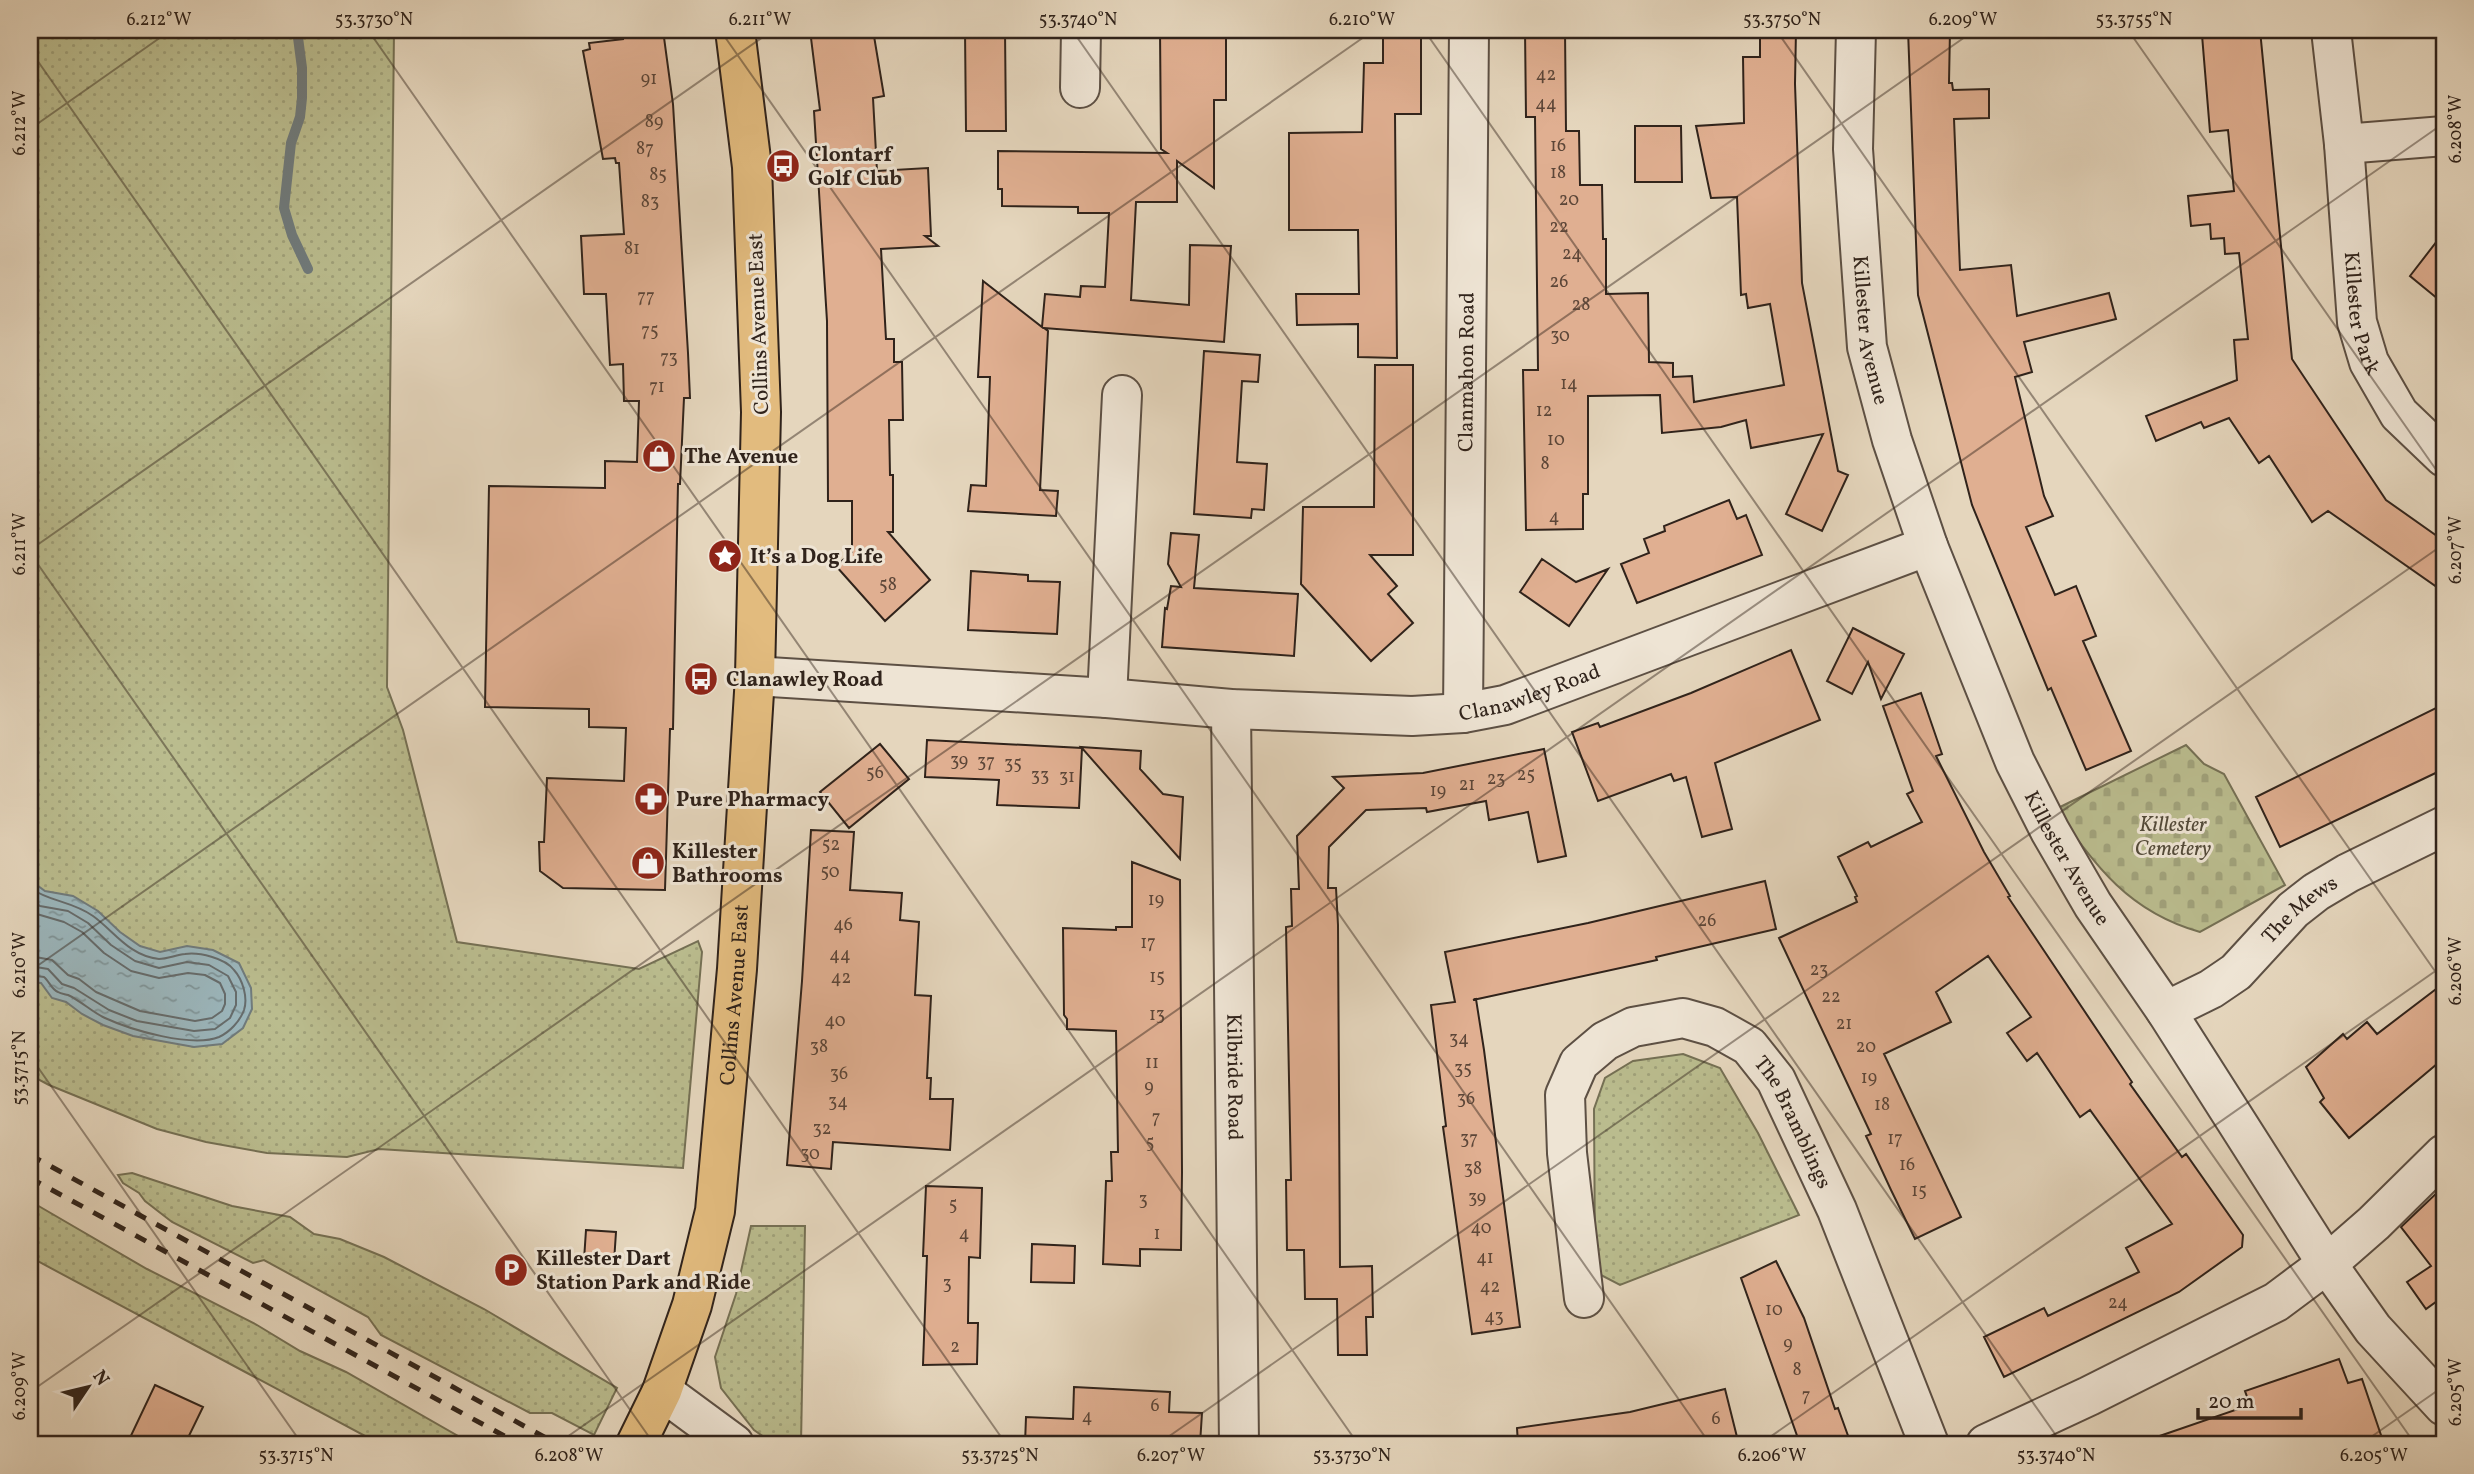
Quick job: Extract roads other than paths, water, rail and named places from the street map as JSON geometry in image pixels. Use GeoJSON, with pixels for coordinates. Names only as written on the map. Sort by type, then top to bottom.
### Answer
{"type":"FeatureCollection","features":[{"type":"Feature","properties":{"kind":"main road","name":"Collins Avenue East"},"geometry":{"type":"LineString","coordinates":[[637,1443],[662,1391],[692,1305],[715,1211],[737,969],[760,562],[761,399],[752,167],[736,30]]}},
{"type":"Feature","properties":{"kind":"street"},"geometry":{"type":"LineString","coordinates":[[1080,88],[1081,30]]}},
{"type":"Feature","properties":{"kind":"street","name":"Clanmahon Road"},"geometry":{"type":"LineString","coordinates":[[1463,713],[1469,30]]}},
{"type":"Feature","properties":{"kind":"street","name":"Killester Avenue"},"geometry":{"type":"LineString","coordinates":[[1856,30],[1853,149],[1867,347],[1892,440],[1928,546],[2015,762],[2050,831],[2093,905],[2166,1011],[2328,1264],[2372,1329],[2444,1406]]}},
{"type":"Feature","properties":{"kind":"street","name":"Killester Park"},"geometry":{"type":"LineString","coordinates":[[2331,30],[2344,144],[2357,322],[2369,362],[2399,414],[2444,457]]}},
{"type":"Feature","properties":{"kind":"street"},"geometry":{"type":"LineString","coordinates":[[2344,144],[2444,136]]}},
{"type":"Feature","properties":{"kind":"street"},"geometry":{"type":"LineString","coordinates":[[1107,698],[1122,395]]}},
{"type":"Feature","properties":{"kind":"street","name":"Clanawley Road"},"geometry":{"type":"LineString","coordinates":[[755,676],[1107,698],[1231,709],[1412,716],[1463,713],[1505,705],[1928,546]]}},
{"type":"Feature","properties":{"kind":"street","name":"Kilbride Road"},"geometry":{"type":"LineString","coordinates":[[1231,709],[1239,1444]]}},
{"type":"Feature","properties":{"kind":"street","name":"The Mews"},"geometry":{"type":"LineString","coordinates":[[2166,1011],[2211,989],[2236,971],[2293,911],[2316,892],[2348,873],[2444,827]]}},
{"type":"Feature","properties":{"kind":"street","name":"The Bramblings"},"geometry":{"type":"LineString","coordinates":[[1584,1298],[1567,1153],[1565,1095],[1579,1063],[1605,1041],[1633,1027],[1683,1018],[1716,1027],[1749,1046],[1776,1080],[1837,1210],[1928,1444]]}},
{"type":"Feature","properties":{"kind":"street"},"geometry":{"type":"LineString","coordinates":[[1986,1444],[2276,1302],[2328,1264],[2444,1154]]}},
{"type":"Feature","properties":{"kind":"street"},"geometry":{"type":"LineString","coordinates":[[662,1391],[734,1444]]}},
{"type":"Feature","properties":{"kind":"water"},"geometry":{"type":"Polygon","coordinates":[[[30,880],[45,891],[73,896],[98,911],[140,946],[160,952],[187,946],[213,950],[239,963],[251,988],[252,1009],[243,1028],[222,1044],[194,1047],[133,1036],[103,1025],[66,1002],[52,998],[41,983],[30,982],[30,880]]]}},
{"type":"Feature","properties":{"kind":"waterway"},"geometry":{"type":"LineString","coordinates":[[297,30],[302,68],[302,98],[300,117],[291,143],[284,208],[292,235],[308,269]]}},
{"type":"Feature","properties":{"kind":"railway"},"geometry":{"type":"LineString","coordinates":[[30,1155],[557,1444]]}},
{"type":"Feature","properties":{"kind":"railway"},"geometry":{"type":"LineString","coordinates":[[30,1178],[519,1444]]}},
{"type":"Feature","properties":{"kind":"place","name":"Clontarf Golf Club"},"geometry":{"type":"Point","coordinates":[783,166]}},
{"type":"Feature","properties":{"kind":"place","name":"The Avenue"},"geometry":{"type":"Point","coordinates":[659,456]}},
{"type":"Feature","properties":{"kind":"place","name":"It’s a Dog Life"},"geometry":{"type":"Point","coordinates":[725,556]}},
{"type":"Feature","properties":{"kind":"place","name":"Clanawley Road"},"geometry":{"type":"Point","coordinates":[701,679]}},
{"type":"Feature","properties":{"kind":"place","name":"Pure Pharmacy"},"geometry":{"type":"Point","coordinates":[651,799]}},
{"type":"Feature","properties":{"kind":"place","name":"Killester Bathrooms"},"geometry":{"type":"Point","coordinates":[648,863]}},
{"type":"Feature","properties":{"kind":"place","name":"Killester Dart Station Park and Ride"},"geometry":{"type":"Point","coordinates":[511,1270]}},
{"type":"Feature","properties":{"kind":"park label","name":"Killester Cemetery"},"geometry":{"type":"Point","coordinates":[2173,836]}}]}
